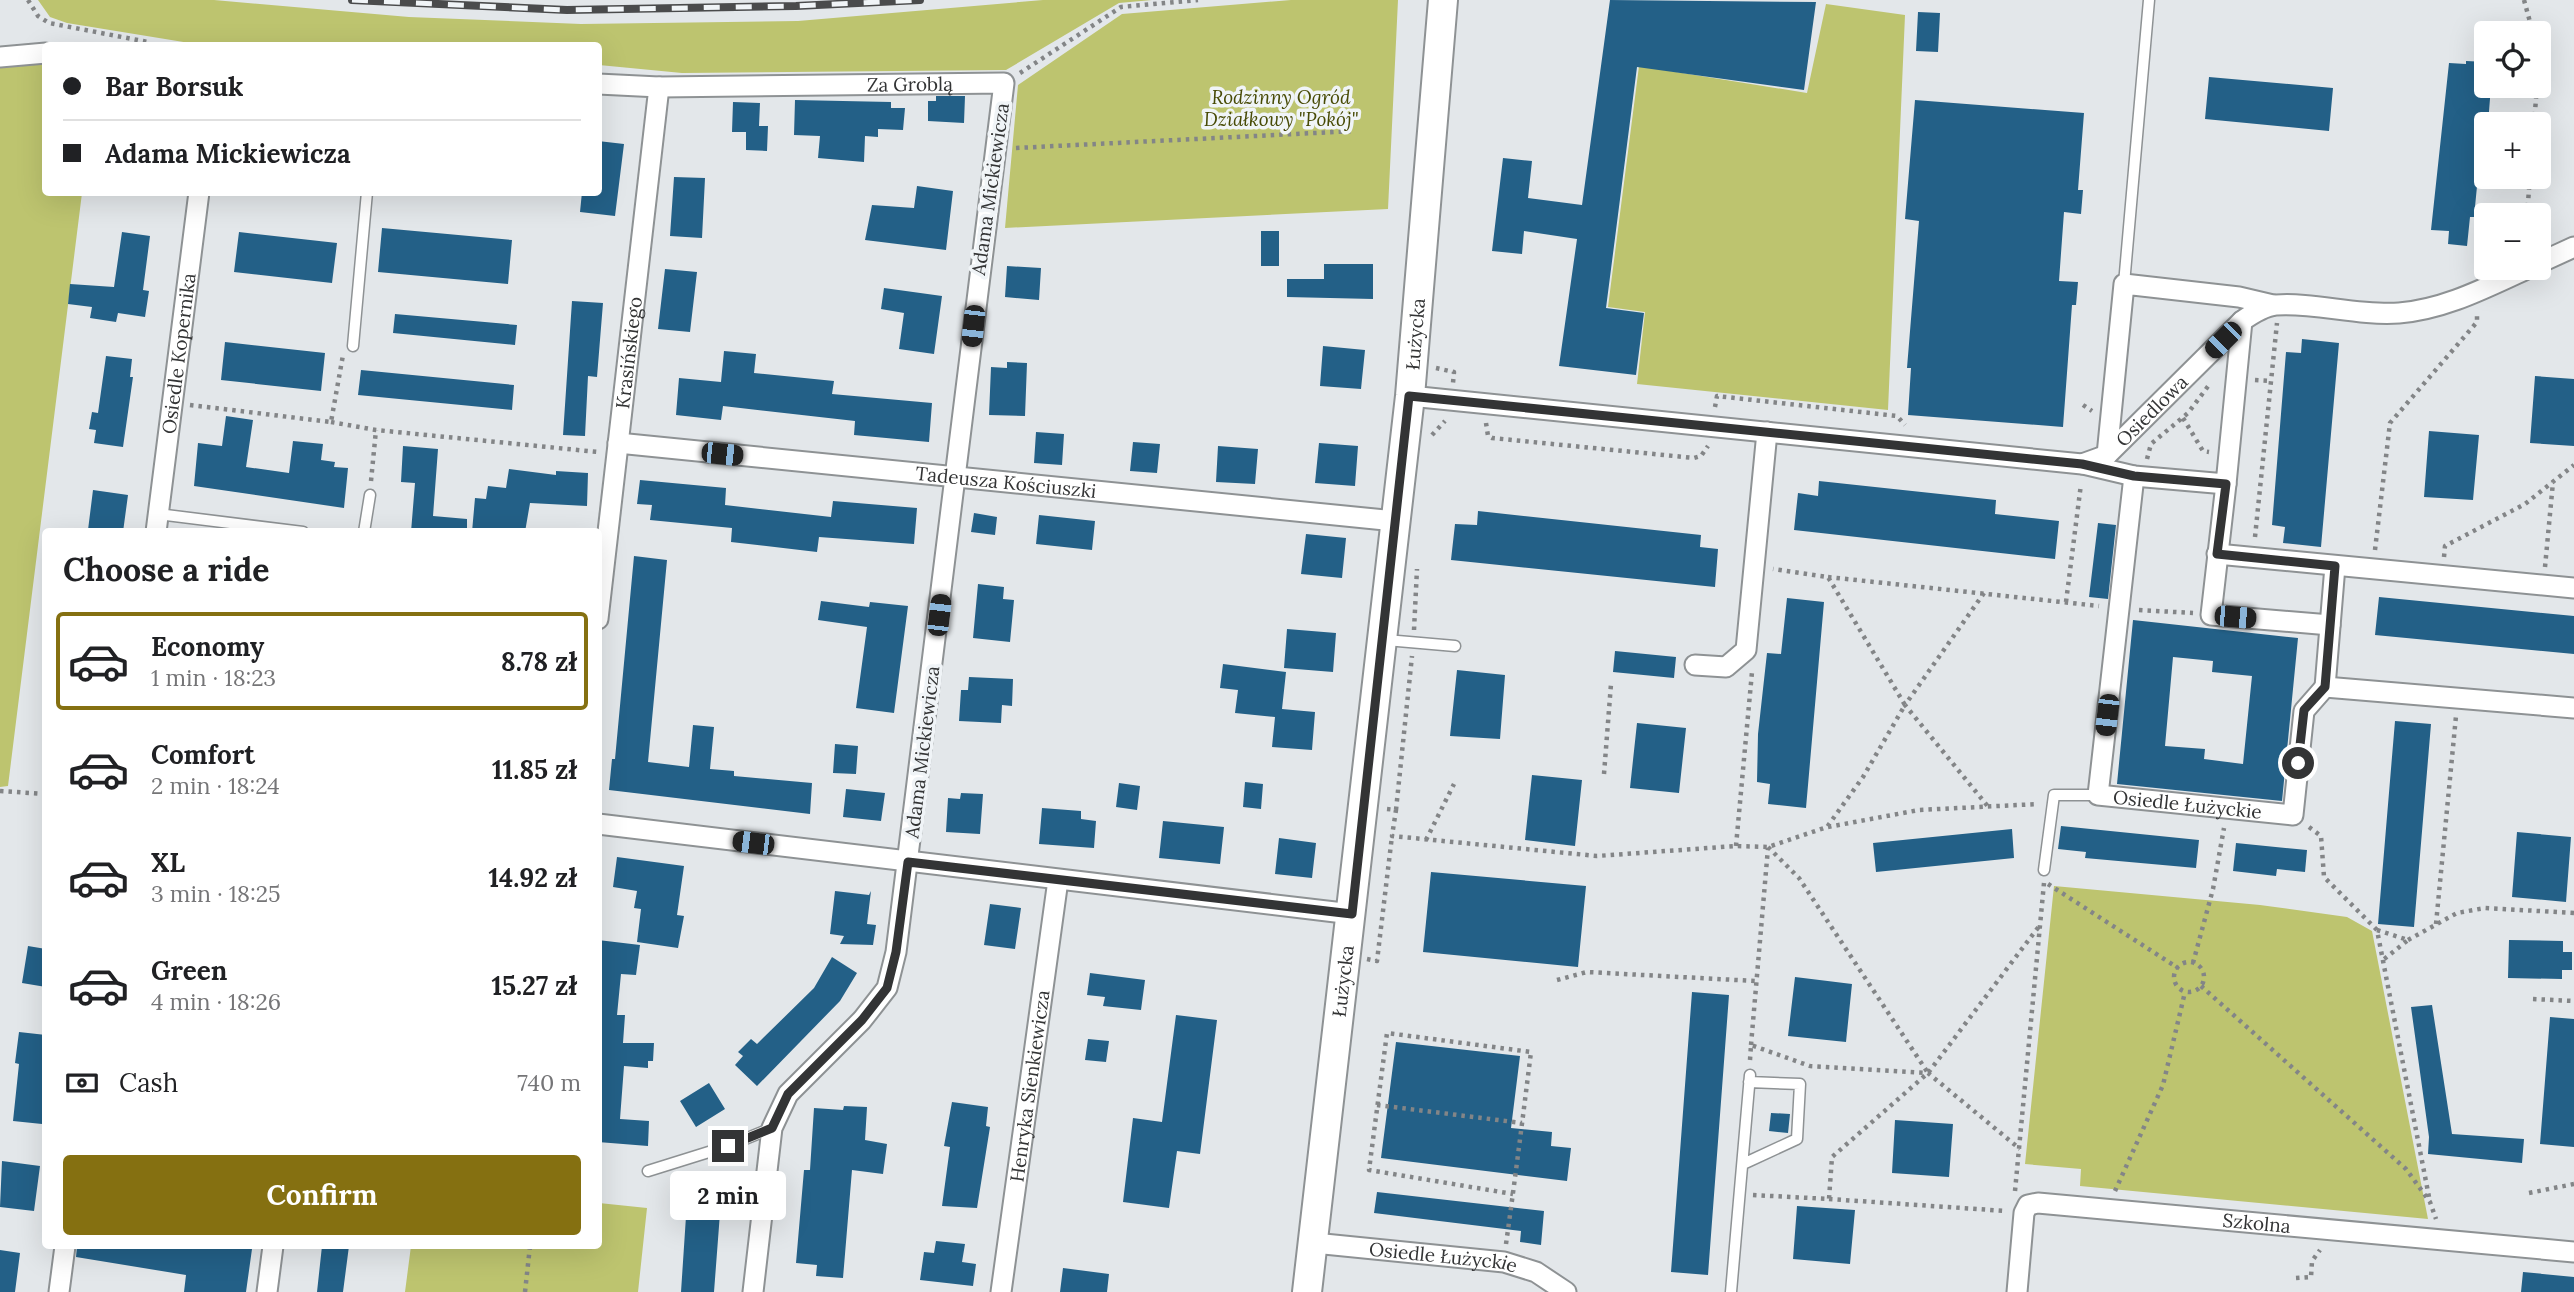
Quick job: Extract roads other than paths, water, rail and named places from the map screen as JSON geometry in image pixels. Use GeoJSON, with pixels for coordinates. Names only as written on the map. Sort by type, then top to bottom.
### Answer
{"type":"FeatureCollection","features":[{"type":"Feature","properties":{"kind":"street","name":"Łużycka"},"geometry":{"type":"LineString","coordinates":[[1307,1292],[1409,396],[1443,0]]}},
{"type":"Feature","properties":{"kind":"street"},"geometry":{"type":"LineString","coordinates":[[0,57],[42,53]]}},
{"type":"Feature","properties":{"kind":"street","name":"Za Groblą"},"geometry":{"type":"LineString","coordinates":[[602,84],[659,87],[1004,83]]}},
{"type":"Feature","properties":{"kind":"street","name":"Adama Mickiewicza"},"geometry":{"type":"LineString","coordinates":[[753,1292],[772,1128],[788,1094],[862,1020],[887,988],[896,952],[1004,83]]}},
{"type":"Feature","properties":{"kind":"street","name":"Krasińskiego"},"geometry":{"type":"LineString","coordinates":[[602,583],[659,87]]}},
{"type":"Feature","properties":{"kind":"street","name":"Osiedle Kopernika"},"geometry":{"type":"LineString","coordinates":[[157,523],[198,196]]}},
{"type":"Feature","properties":{"kind":"street"},"geometry":{"type":"LineString","coordinates":[[2551,258],[2574,247]]}},
{"type":"Feature","properties":{"kind":"street"},"geometry":{"type":"LineString","coordinates":[[2107,455],[2124,284],[2239,297],[2276,305],[2367,313],[2414,311],[2474,294],[2504,280]]}},
{"type":"Feature","properties":{"kind":"street","name":"Osiedlowa"},"geometry":{"type":"LineString","coordinates":[[1409,396],[1767,432],[2082,471],[2107,455],[2242,321],[2276,305]]}},
{"type":"Feature","properties":{"kind":"street"},"geometry":{"type":"LineString","coordinates":[[2242,321],[2211,615],[2330,625]]}},
{"type":"Feature","properties":{"kind":"street"},"geometry":{"type":"LineString","coordinates":[[1695,665],[1726,667],[1746,650],[1767,432]]}},
{"type":"Feature","properties":{"kind":"street","name":"Tadeusza Kościuszki"},"geometry":{"type":"LineString","coordinates":[[617,448],[1395,521]]}},
{"type":"Feature","properties":{"kind":"street"},"geometry":{"type":"LineString","coordinates":[[2082,471],[2226,484]]}},
{"type":"Feature","properties":{"kind":"street","name":"Osiedle Łużyckie"},"geometry":{"type":"LineString","coordinates":[[2139,477],[2119,608],[2098,794],[2293,815],[2304,710],[2325,687]]}},
{"type":"Feature","properties":{"kind":"street"},"geometry":{"type":"LineString","coordinates":[[2217,554],[2574,589]]}},
{"type":"Feature","properties":{"kind":"street"},"geometry":{"type":"LineString","coordinates":[[2335,566],[2325,687],[2457,696],[2574,708]]}},
{"type":"Feature","properties":{"kind":"street"},"geometry":{"type":"LineString","coordinates":[[602,824],[1352,914]]}},
{"type":"Feature","properties":{"kind":"street","name":"Henryka Sienkiewicza"},"geometry":{"type":"LineString","coordinates":[[1001,1292],[1058,880]]}},
{"type":"Feature","properties":{"kind":"street","name":"Szkolna"},"geometry":{"type":"LineString","coordinates":[[2017,1292],[2026,1209],[2113,1209],[2574,1252]]}},
{"type":"Feature","properties":{"kind":"street","name":"Osiedle Łużyckie"},"geometry":{"type":"LineString","coordinates":[[1314,1242],[1504,1262],[1536,1272],[1566,1292]]}},
{"type":"Feature","properties":{"kind":"street"},"geometry":{"type":"LineString","coordinates":[[59,1292],[65,1249]]}},
{"type":"Feature","properties":{"kind":"street"},"geometry":{"type":"LineString","coordinates":[[267,1292],[273,1249]]}},
{"type":"Feature","properties":{"kind":"lane"},"geometry":{"type":"LineString","coordinates":[[2124,284],[2149,0]]}},
{"type":"Feature","properties":{"kind":"lane"},"geometry":{"type":"LineString","coordinates":[[353,346],[367,196]]}},
{"type":"Feature","properties":{"kind":"lane"},"geometry":{"type":"LineString","coordinates":[[365,528],[370,495]]}},
{"type":"Feature","properties":{"kind":"lane","name":"Osiedle Kopernika"},"geometry":{"type":"LineString","coordinates":[[157,523],[238,528]]}},
{"type":"Feature","properties":{"kind":"lane"},"geometry":{"type":"LineString","coordinates":[[1381,640],[1455,646]]}},
{"type":"Feature","properties":{"kind":"lane"},"geometry":{"type":"LineString","coordinates":[[2044,870],[2054,795],[2098,794]]}},
{"type":"Feature","properties":{"kind":"lane"},"geometry":{"type":"LineString","coordinates":[[1731,1292],[1749,1079],[1800,1084],[1797,1139],[1743,1164]]}},
{"type":"Feature","properties":{"kind":"lane"},"geometry":{"type":"LineString","coordinates":[[648,1171],[728,1146],[772,1128]]}},
{"type":"Feature","properties":{"kind":"railway"},"geometry":{"type":"LineString","coordinates":[[352,0],[567,10],[796,6],[920,0]]}},
{"type":"Feature","properties":{"kind":"park label","name":"Rodzinny Ogród Działkowy \"Pokój\""},"geometry":{"type":"Point","coordinates":[1281,108]}}]}
